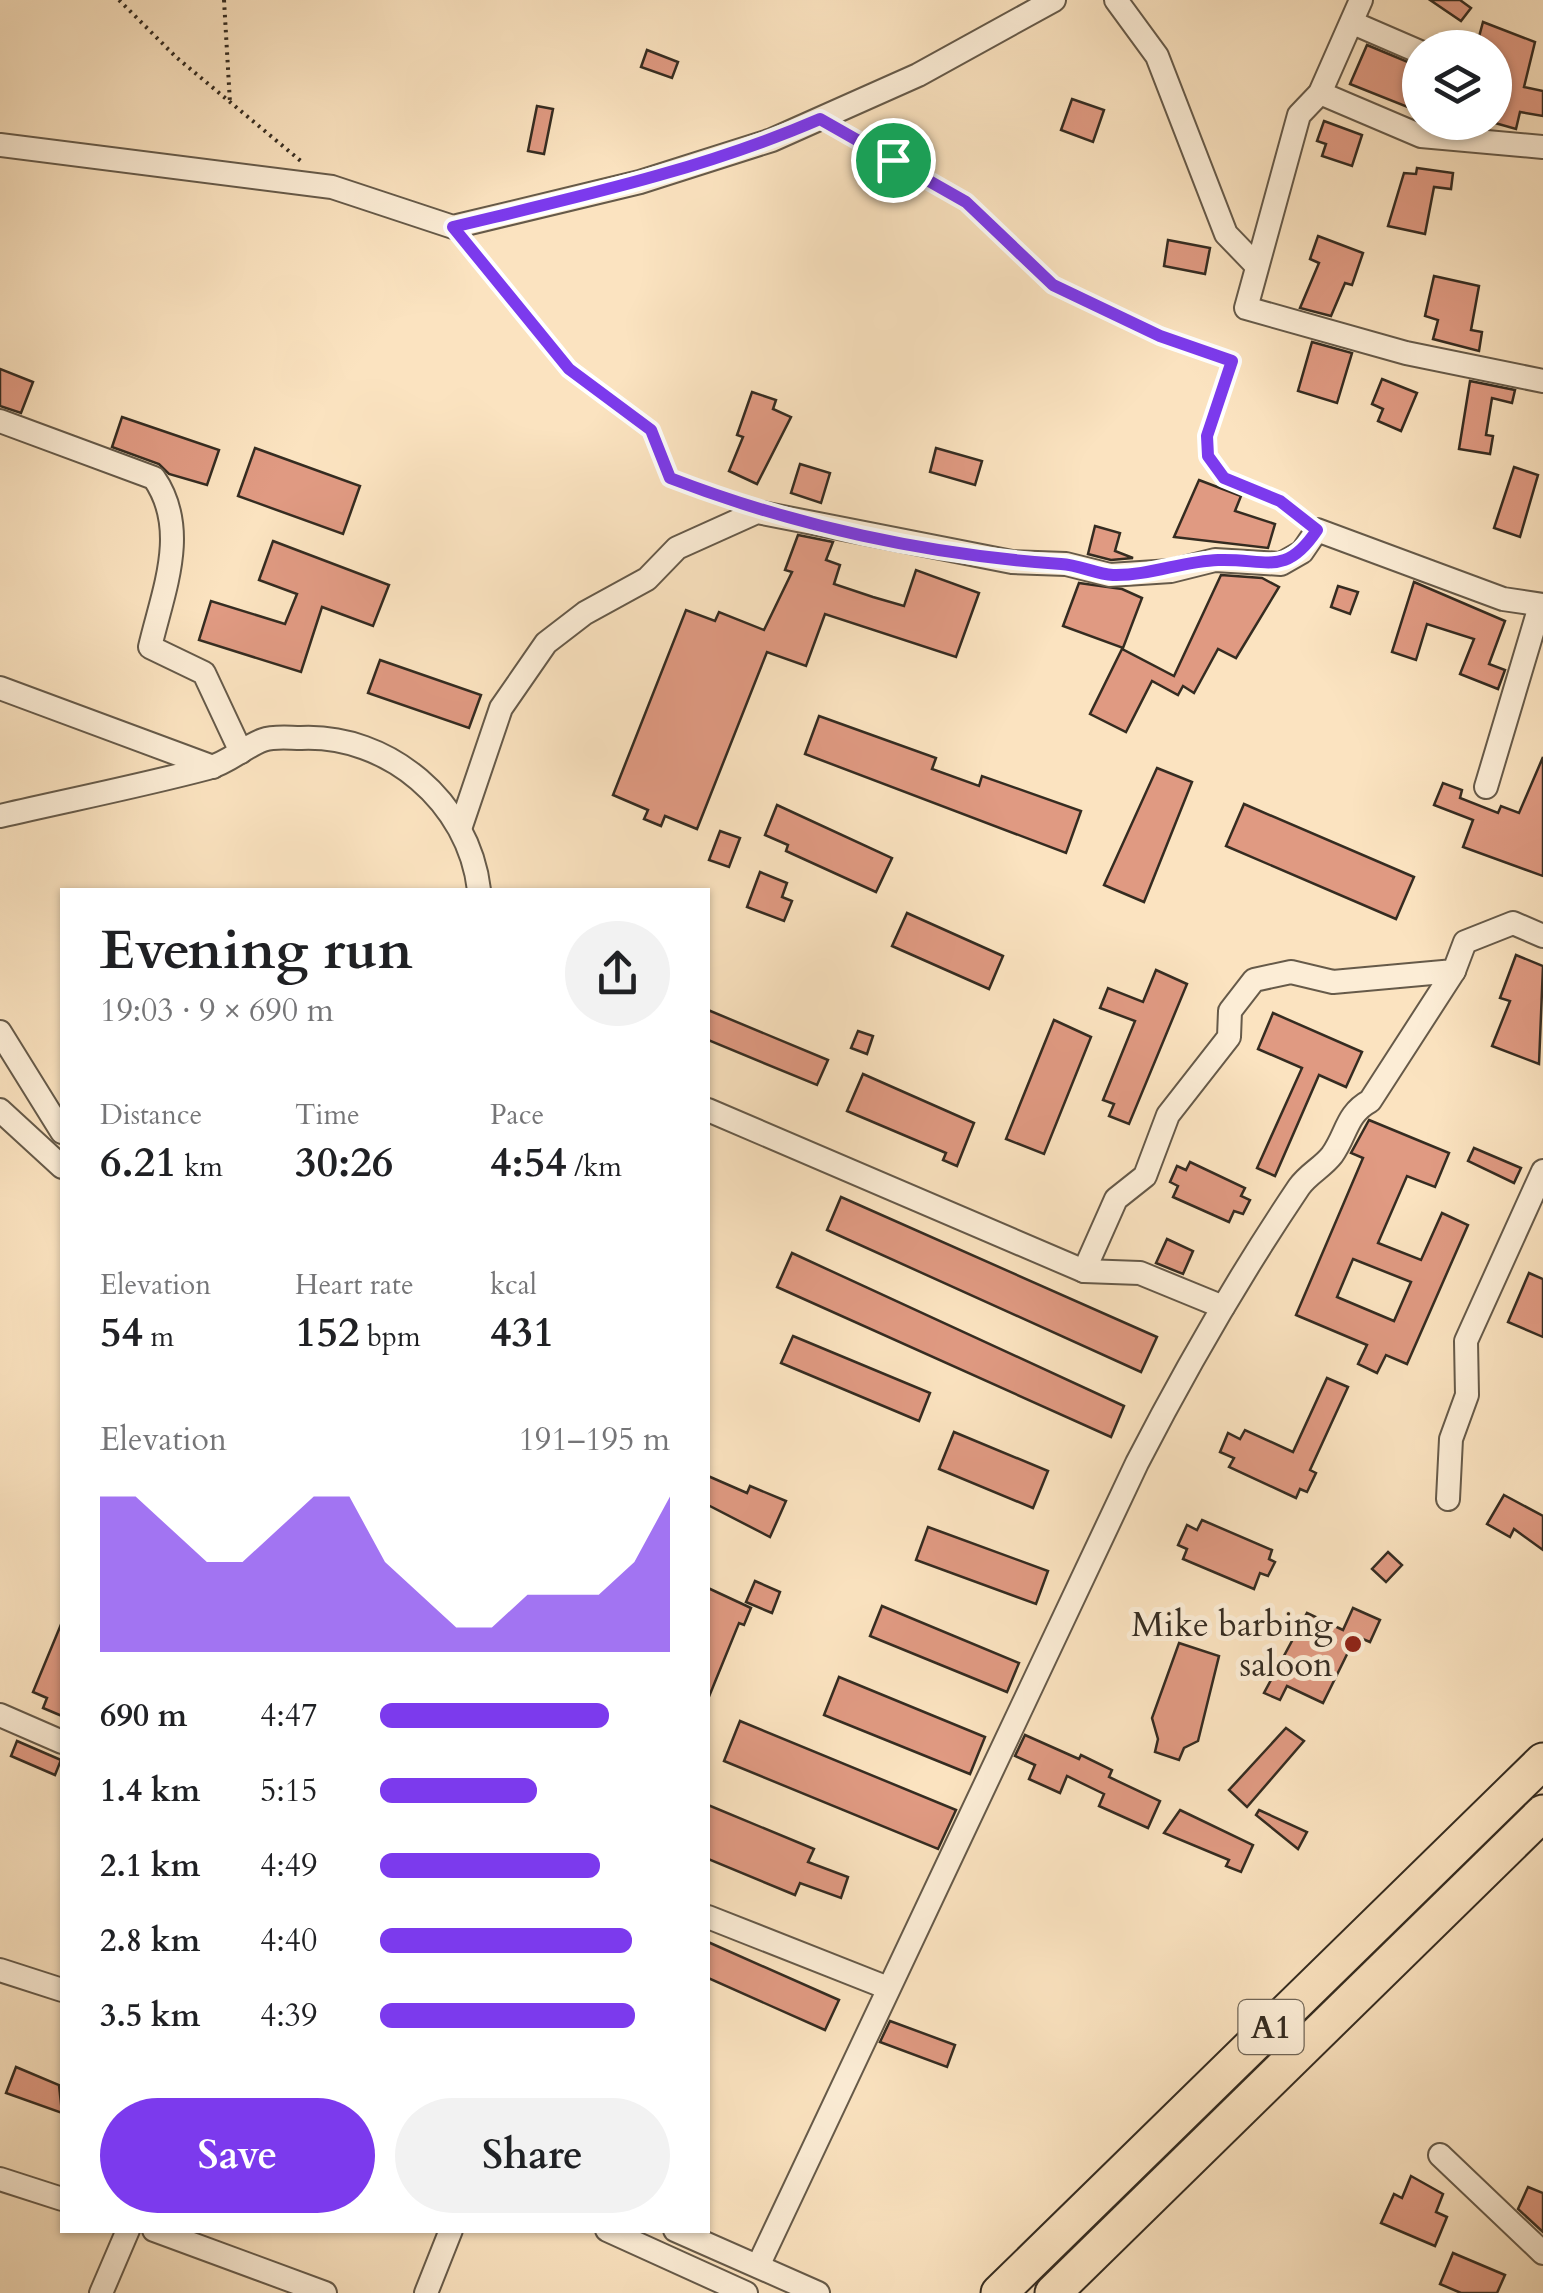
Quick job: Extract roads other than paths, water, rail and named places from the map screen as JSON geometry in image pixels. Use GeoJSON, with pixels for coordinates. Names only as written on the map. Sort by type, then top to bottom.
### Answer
{"type":"FeatureCollection","features":[{"type":"Feature","properties":{"kind":"highway","name":"A1"},"geometry":{"type":"LineString","coordinates":[[999,2293],[1543,1761]]}},
{"type":"Feature","properties":{"kind":"highway","name":"A1"},"geometry":{"type":"LineString","coordinates":[[1053,2293],[1543,1813]]}},
{"type":"Feature","properties":{"kind":"street"},"geometry":{"type":"LineString","coordinates":[[0,145],[332,187],[453,227],[640,182],[772,140],[918,76],[1054,0]]}},
{"type":"Feature","properties":{"kind":"street"},"geometry":{"type":"LineString","coordinates":[[1116,0],[1157,56],[1226,234],[1255,264]]}},
{"type":"Feature","properties":{"kind":"street"},"geometry":{"type":"LineString","coordinates":[[1361,0],[1320,93],[1299,116],[1266,238],[1255,264],[1246,308],[1406,353],[1543,381]]}},
{"type":"Feature","properties":{"kind":"street"},"geometry":{"type":"LineString","coordinates":[[1353,23],[1402,44]]}},
{"type":"Feature","properties":{"kind":"street"},"geometry":{"type":"LineString","coordinates":[[1320,93],[1421,136],[1543,146]]}},
{"type":"Feature","properties":{"kind":"street"},"geometry":{"type":"LineString","coordinates":[[0,422],[154,478],[164,493],[176,540],[150,647],[204,673],[241,752]]}},
{"type":"Feature","properties":{"kind":"street"},"geometry":{"type":"LineString","coordinates":[[460,826],[501,708],[546,642],[585,613],[648,580],[677,548],[757,512],[1012,562],[1066,564],[1110,575],[1171,571],[1215,560],[1281,564],[1302,552],[1317,530],[1503,599],[1541,606],[1486,787]]}},
{"type":"Feature","properties":{"kind":"street"},"geometry":{"type":"LineString","coordinates":[[0,688],[213,767]]}},
{"type":"Feature","properties":{"kind":"street"},"geometry":{"type":"LineString","coordinates":[[0,816],[213,767],[264,739],[335,736],[398,762],[443,803],[460,826],[476,865],[480,888]]}},
{"type":"Feature","properties":{"kind":"street"},"geometry":{"type":"LineString","coordinates":[[758,2266],[1137,1463],[1236,1280],[1300,1185],[1332,1154],[1353,1110],[1370,1100],[1454,971],[1466,942],[1513,923],[1543,936]]}},
{"type":"Feature","properties":{"kind":"street"},"geometry":{"type":"LineString","coordinates":[[1084,1271],[1116,1199],[1144,1176],[1168,1115],[1229,1038],[1230,1010],[1254,980],[1291,972],[1333,982],[1454,971]]}},
{"type":"Feature","properties":{"kind":"street"},"geometry":{"type":"LineString","coordinates":[[0,1032],[60,1129]]}},
{"type":"Feature","properties":{"kind":"street"},"geometry":{"type":"LineString","coordinates":[[0,1110],[60,1165]]}},
{"type":"Feature","properties":{"kind":"street"},"geometry":{"type":"LineString","coordinates":[[710,1111],[1084,1271],[1140,1273],[1223,1308]]}},
{"type":"Feature","properties":{"kind":"street"},"geometry":{"type":"LineString","coordinates":[[1448,1499],[1451,1438],[1467,1395],[1466,1341],[1543,1172]]}},
{"type":"Feature","properties":{"kind":"street"},"geometry":{"type":"LineString","coordinates":[[0,1715],[60,1741]]}},
{"type":"Feature","properties":{"kind":"street"},"geometry":{"type":"LineString","coordinates":[[710,1918],[888,1988]]}},
{"type":"Feature","properties":{"kind":"street"},"geometry":{"type":"LineString","coordinates":[[0,1970],[60,1989]]}},
{"type":"Feature","properties":{"kind":"street"},"geometry":{"type":"LineString","coordinates":[[1440,2155],[1543,2253]]}},
{"type":"Feature","properties":{"kind":"street"},"geometry":{"type":"LineString","coordinates":[[0,2179],[60,2198]]}},
{"type":"Feature","properties":{"kind":"street"},"geometry":{"type":"LineString","coordinates":[[101,2293],[127,2233]]}},
{"type":"Feature","properties":{"kind":"street"},"geometry":{"type":"LineString","coordinates":[[162,2233],[325,2293]]}},
{"type":"Feature","properties":{"kind":"street"},"geometry":{"type":"LineString","coordinates":[[426,2293],[449,2233]]}},
{"type":"Feature","properties":{"kind":"street"},"geometry":{"type":"LineString","coordinates":[[615,2233],[746,2293]]}},
{"type":"Feature","properties":{"kind":"street"},"geometry":{"type":"LineString","coordinates":[[682,2233],[818,2293]]}},
{"type":"Feature","properties":{"kind":"place","name":"Mike barbing saloon"},"geometry":{"type":"Point","coordinates":[1353,1644]}}]}
